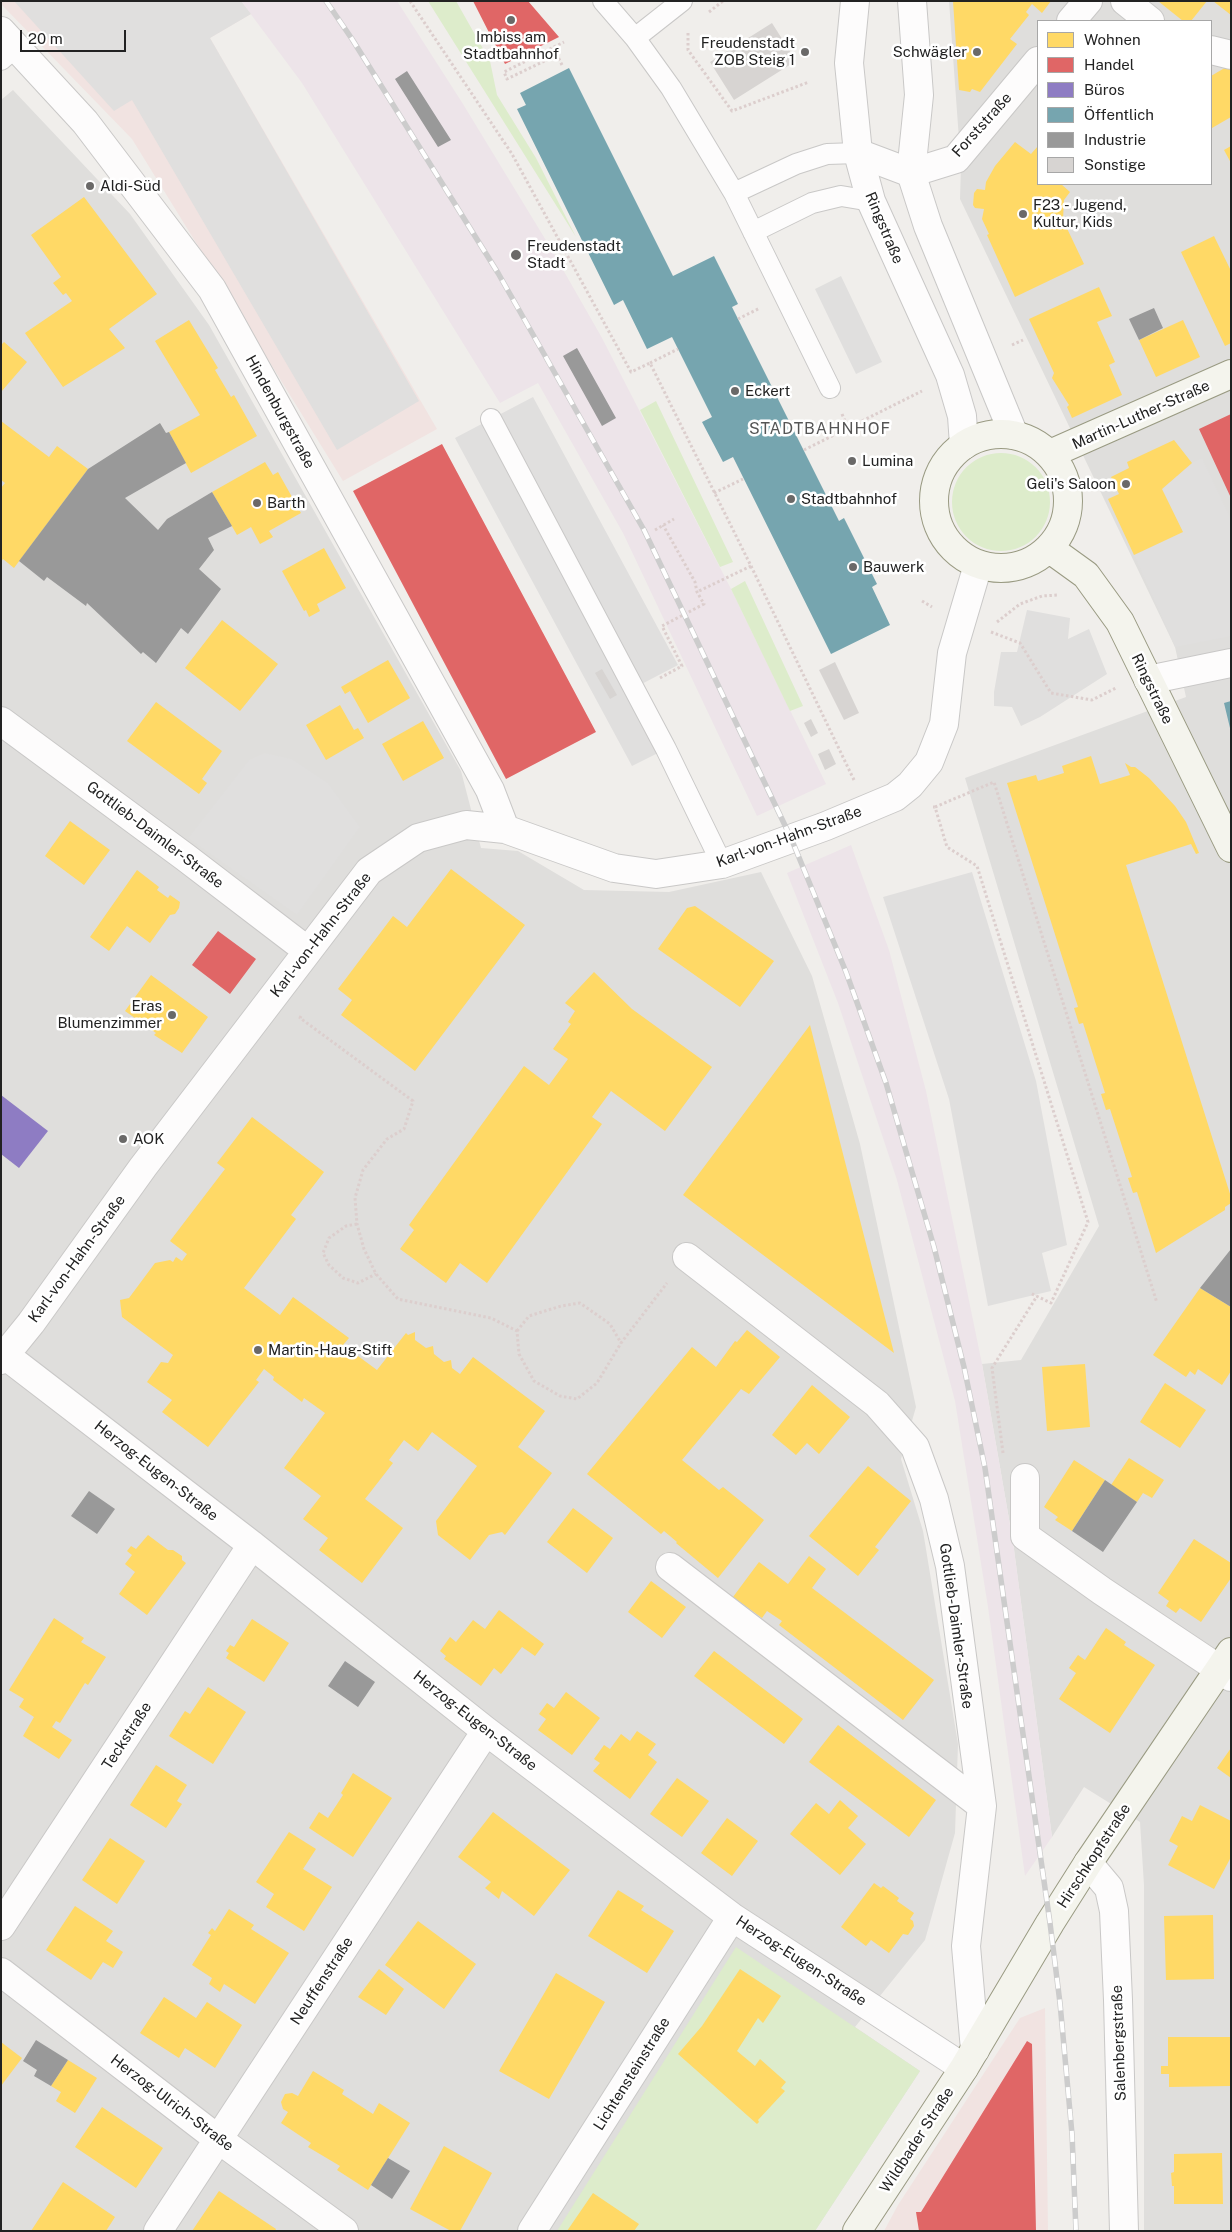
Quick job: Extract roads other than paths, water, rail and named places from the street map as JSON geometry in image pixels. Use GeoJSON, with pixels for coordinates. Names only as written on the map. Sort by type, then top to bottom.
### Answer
{"type":"FeatureCollection","features":[{"type":"Feature","properties":{"kind":"main road","name":"Martin-Luther-Straße"},"geometry":{"type":"LineString","coordinates":[[1050,454],[1231,374]]}},
{"type":"Feature","properties":{"kind":"main road"},"geometry":{"type":"LineString","coordinates":[[997,434],[1014,435],[1028,439],[1050,454],[1062,472],[1068,491],[1068,512],[1062,532],[1050,549],[1034,560],[1016,568],[997,569],[978,565],[960,555],[945,539],[936,520],[934,498],[938,477],[949,459],[964,445],[980,437],[997,434]]}},
{"type":"Feature","properties":{"kind":"main road","name":"Ringstraße"},"geometry":{"type":"LineString","coordinates":[[1050,549],[1086,575],[1120,622],[1231,848]]}},
{"type":"Feature","properties":{"kind":"main road","name":"Hirschkopfstraße"},"geometry":{"type":"LineString","coordinates":[[970,2059],[1050,1923],[1088,1864],[1227,1666]]}},
{"type":"Feature","properties":{"kind":"main road","name":"Wildbader Straße"},"geometry":{"type":"LineString","coordinates":[[857,2231],[970,2059]]}},
{"type":"Feature","properties":{"kind":"street","name":"Ringstraße"},"geometry":{"type":"LineString","coordinates":[[855,1],[849,62],[858,153],[871,202],[950,375],[962,416],[964,445]]}},
{"type":"Feature","properties":{"kind":"street"},"geometry":{"type":"LineString","coordinates":[[912,1],[919,95],[911,173],[928,226],[1014,435]]}},
{"type":"Feature","properties":{"kind":"street"},"geometry":{"type":"LineString","coordinates":[[1072,20],[1088,1]]}},
{"type":"Feature","properties":{"kind":"street"},"geometry":{"type":"LineString","coordinates":[[1125,1],[1149,20]]}},
{"type":"Feature","properties":{"kind":"street","name":"Hindenburgstraße"},"geometry":{"type":"LineString","coordinates":[[6,46],[85,122],[212,289],[490,790],[505,829]]}},
{"type":"Feature","properties":{"kind":"street"},"geometry":{"type":"LineString","coordinates":[[1212,50],[1231,55]]}},
{"type":"Feature","properties":{"kind":"street","name":"Forststraße"},"geometry":{"type":"LineString","coordinates":[[911,173],[956,159],[1037,62]]}},
{"type":"Feature","properties":{"kind":"street"},"geometry":{"type":"LineString","coordinates":[[858,153],[911,173]]}},
{"type":"Feature","properties":{"kind":"street","name":"Karl-von-Hahn-Straße"},"geometry":{"type":"LineString","coordinates":[[3,1355],[31,1323],[144,1167],[369,871],[418,838],[466,825],[505,829],[614,868],[656,874],[722,864],[826,826],[895,797],[910,784],[929,762],[942,731],[952,652],[978,565]]}},
{"type":"Feature","properties":{"kind":"street"},"geometry":{"type":"LineString","coordinates":[[1148,680],[1231,663]]}},
{"type":"Feature","properties":{"kind":"street","name":"Gottlieb-Daimler-Straße"},"geometry":{"type":"LineString","coordinates":[[1,721],[308,950]]}},
{"type":"Feature","properties":{"kind":"street","name":"Gottlieb-Daimler-Straße"},"geometry":{"type":"LineString","coordinates":[[687,1257],[877,1404],[915,1447],[934,1499],[950,1566],[982,1806],[966,1946],[970,2059]]}},
{"type":"Feature","properties":{"kind":"street","name":"Herzog-Eugen-Straße"},"geometry":{"type":"LineString","coordinates":[[3,1355],[252,1545],[486,1731],[732,1917],[970,2059]]}},
{"type":"Feature","properties":{"kind":"street","name":"Hirschkopfstraße"},"geometry":{"type":"LineString","coordinates":[[1025,1478],[1026,1536],[1102,1591],[1227,1666]]}},
{"type":"Feature","properties":{"kind":"street","name":"Teckstraße"},"geometry":{"type":"LineString","coordinates":[[1,1926],[252,1545]]}},
{"type":"Feature","properties":{"kind":"street"},"geometry":{"type":"LineString","coordinates":[[670,1567],[982,1806]]}},
{"type":"Feature","properties":{"kind":"street","name":"Neuffenstraße"},"geometry":{"type":"LineString","coordinates":[[158,2231],[486,1731]]}},
{"type":"Feature","properties":{"kind":"street","name":"Salenbergstraße"},"geometry":{"type":"LineString","coordinates":[[1088,1864],[1109,1888],[1114,1911],[1124,2231]]}},
{"type":"Feature","properties":{"kind":"street","name":"Lichtensteinstraße"},"geometry":{"type":"LineString","coordinates":[[532,2231],[732,1917]]}},
{"type":"Feature","properties":{"kind":"street","name":"Herzog-Ulrich-Straße"},"geometry":{"type":"LineString","coordinates":[[1,1972],[218,2139],[344,2231]]}},
{"type":"Feature","properties":{"kind":"lane"},"geometry":{"type":"LineString","coordinates":[[634,38],[682,1]]}},
{"type":"Feature","properties":{"kind":"lane"},"geometry":{"type":"LineString","coordinates":[[604,2],[634,38],[670,88],[734,193],[830,388]]}},
{"type":"Feature","properties":{"kind":"lane"},"geometry":{"type":"LineString","coordinates":[[734,193],[796,164],[827,154],[858,153]]}},
{"type":"Feature","properties":{"kind":"lane"},"geometry":{"type":"LineString","coordinates":[[753,232],[812,203],[841,196],[871,202]]}},
{"type":"Feature","properties":{"kind":"lane"},"geometry":{"type":"LineString","coordinates":[[491,419],[666,749],[722,864]]}},
{"type":"Feature","properties":{"kind":"railway"},"geometry":{"type":"LineString","coordinates":[[326,1],[352,39],[498,273],[644,530],[791,838],[846,972],[886,1083],[934,1247],[964,1367],[985,1468],[1060,2003],[1072,2134],[1076,2231]]}},
{"type":"Feature","properties":{"kind":"place","name":"Imbiss am Stadtbahnhof"},"geometry":{"type":"Point","coordinates":[511,20]}},
{"type":"Feature","properties":{"kind":"place","name":"Freudenstadt ZOB Steig 1"},"geometry":{"type":"Point","coordinates":[805,52]}},
{"type":"Feature","properties":{"kind":"place","name":"Schwägler"},"geometry":{"type":"Point","coordinates":[977,52]}},
{"type":"Feature","properties":{"kind":"place","name":"Aldi-Süd"},"geometry":{"type":"Point","coordinates":[90,186]}},
{"type":"Feature","properties":{"kind":"place","name":"F23 - Jugend, Kultur, Kids"},"geometry":{"type":"Point","coordinates":[1023,214]}},
{"type":"Feature","properties":{"kind":"place","name":"Freudenstadt Stadt"},"geometry":{"type":"Point","coordinates":[516,255]}},
{"type":"Feature","properties":{"kind":"place","name":"Eckert"},"geometry":{"type":"Point","coordinates":[735,391]}},
{"type":"Feature","properties":{"kind":"place","name":"Lumina"},"geometry":{"type":"Point","coordinates":[852,461]}},
{"type":"Feature","properties":{"kind":"place","name":"Geli's Saloon"},"geometry":{"type":"Point","coordinates":[1126,484]}},
{"type":"Feature","properties":{"kind":"place","name":"Stadtbahnhof"},"geometry":{"type":"Point","coordinates":[791,499]}},
{"type":"Feature","properties":{"kind":"place","name":"Barth"},"geometry":{"type":"Point","coordinates":[257,503]}},
{"type":"Feature","properties":{"kind":"place","name":"Bauwerk"},"geometry":{"type":"Point","coordinates":[853,567]}},
{"type":"Feature","properties":{"kind":"place","name":"Eras Blumenzimmer"},"geometry":{"type":"Point","coordinates":[172,1015]}},
{"type":"Feature","properties":{"kind":"place","name":"AOK"},"geometry":{"type":"Point","coordinates":[123,1139]}},
{"type":"Feature","properties":{"kind":"place","name":"Martin-Haug-Stift"},"geometry":{"type":"Point","coordinates":[258,1350]}},
{"type":"Feature","properties":{"kind":"district","name":"STADTBAHNHOF"},"geometry":{"type":"Point","coordinates":[820,429]}}]}
